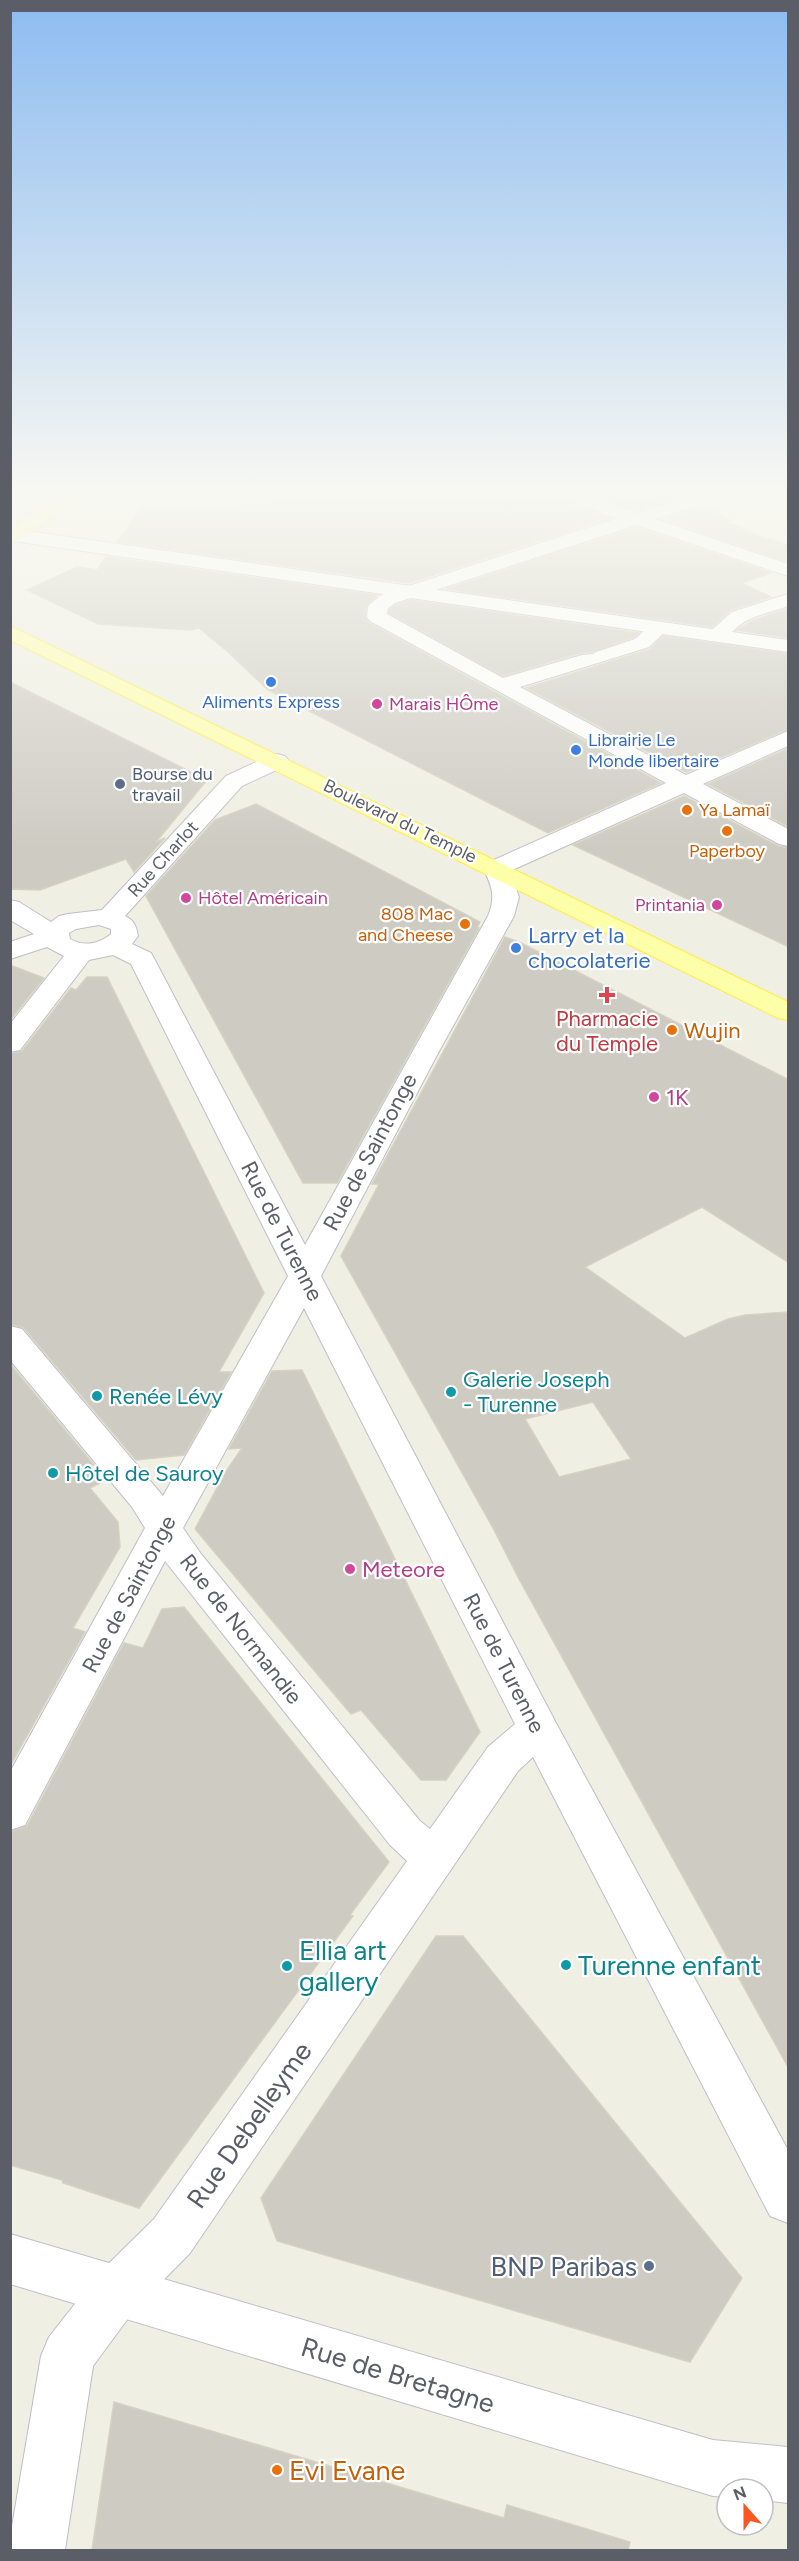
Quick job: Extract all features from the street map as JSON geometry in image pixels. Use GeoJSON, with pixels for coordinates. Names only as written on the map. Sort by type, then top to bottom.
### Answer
{"type":"FeatureCollection","features":[{"type":"Feature","properties":{"kind":"main road","name":"Boulevard du Temple"},"geometry":{"type":"LineString","coordinates":[[10,632],[789,1012]]}},
{"type":"Feature","properties":{"kind":"street"},"geometry":{"type":"LineString","coordinates":[[377,612],[377,617],[501,686],[789,839]]}},
{"type":"Feature","properties":{"kind":"street"},"geometry":{"type":"LineString","coordinates":[[545,612],[789,646]]}},
{"type":"Feature","properties":{"kind":"street"},"geometry":{"type":"LineString","coordinates":[[716,636],[739,616],[753,612]]}},
{"type":"Feature","properties":{"kind":"street"},"geometry":{"type":"LineString","coordinates":[[501,686],[642,644],[659,628]]}},
{"type":"Feature","properties":{"kind":"street"},"geometry":{"type":"LineString","coordinates":[[496,868],[789,738]]}},
{"type":"Feature","properties":{"kind":"street","name":"Rue Charlot"},"geometry":{"type":"LineString","coordinates":[[112,932],[234,781],[277,761]]}},
{"type":"Feature","properties":{"kind":"street","name":"Rue de Saintonge"},"geometry":{"type":"LineString","coordinates":[[10,1813],[508,902],[506,889],[496,868]]}},
{"type":"Feature","properties":{"kind":"street"},"geometry":{"type":"LineString","coordinates":[[10,908],[55,936],[62,946],[82,951],[93,951],[112,932],[88,917],[68,922],[56,931],[55,936]]}},
{"type":"Feature","properties":{"kind":"street","name":"Rue de Turenne"},"geometry":{"type":"LineString","coordinates":[[112,932],[144,964],[538,1728],[789,2199]]}},
{"type":"Feature","properties":{"kind":"street"},"geometry":{"type":"LineString","coordinates":[[10,951],[55,936]]}},
{"type":"Feature","properties":{"kind":"street"},"geometry":{"type":"LineString","coordinates":[[10,1044],[82,951]]}},
{"type":"Feature","properties":{"kind":"street","name":"Rue de Normandie"},"geometry":{"type":"LineString","coordinates":[[10,1337],[145,1498],[187,1564],[405,1833],[434,1858]]}},
{"type":"Feature","properties":{"kind":"street","name":"Rue Debelleyme"},"geometry":{"type":"LineString","coordinates":[[37,2550],[68,2356],[117,2291],[172,2236],[503,1759],[538,1728]]}},
{"type":"Feature","properties":{"kind":"street","name":"Rue de Bretagne"},"geometry":{"type":"LineString","coordinates":[[10,2259],[713,2468],[789,2475]]}},
{"type":"Feature","properties":{"kind":"building"},"geometry":{"type":"Polygon","coordinates":[[[72,612],[365,612],[365,617],[369,623],[661,783],[548,833],[268,690],[199,628],[191,630],[98,624],[72,612]]]}},
{"type":"Feature","properties":{"kind":"building"},"geometry":{"type":"Polygon","coordinates":[[[491,612],[639,633],[634,637],[592,652],[581,653],[503,676],[389,613],[491,612]]]}},
{"type":"Feature","properties":{"kind":"building"},"geometry":{"type":"Polygon","coordinates":[[[604,612],[729,612],[712,627],[604,612]]]}},
{"type":"Feature","properties":{"kind":"building"},"geometry":{"type":"Polygon","coordinates":[[[779,612],[789,612],[789,638],[737,630],[754,620],[779,612]]]}},
{"type":"Feature","properties":{"kind":"building"},"geometry":{"type":"Polygon","coordinates":[[[663,636],[789,654],[789,729],[686,772],[526,688],[650,649],[663,636]]]}},
{"type":"Feature","properties":{"kind":"building"},"geometry":{"type":"Polygon","coordinates":[[[10,682],[207,780],[156,842],[165,838],[134,872],[126,859],[40,890],[10,889],[10,682]]]}},
{"type":"Feature","properties":{"kind":"building"},"geometry":{"type":"Polygon","coordinates":[[[789,748],[789,827],[708,784],[789,748]]]}},
{"type":"Feature","properties":{"kind":"building"},"geometry":{"type":"Polygon","coordinates":[[[684,796],[778,846],[789,848],[789,947],[573,845],[684,796]]]}},
{"type":"Feature","properties":{"kind":"building"},"geometry":{"type":"Polygon","coordinates":[[[256,804],[480,922],[477,928],[479,928],[337,1183],[303,1183],[146,896],[215,820],[256,804]]]}},
{"type":"Feature","properties":{"kind":"building"},"geometry":{"type":"Polygon","coordinates":[[[505,937],[521,943],[789,1080],[789,1263],[702,1207],[585,1267],[685,1338],[728,1319],[745,1315],[789,1312],[789,2069],[493,1528],[341,1256],[379,1184],[372,1184],[505,937]],[[593,1402],[525,1419],[559,1477],[631,1459],[593,1402]]]}},
{"type":"Feature","properties":{"kind":"building"},"geometry":{"type":"Polygon","coordinates":[[[10,965],[44,978],[10,1020],[10,965]]]}},
{"type":"Feature","properties":{"kind":"building"},"geometry":{"type":"Polygon","coordinates":[[[87,977],[107,977],[264,1293],[219,1372],[231,1372],[184,1455],[136,1460],[24,1328],[10,1324],[10,1054],[22,1051],[71,988],[76,990],[87,977]]]}},
{"type":"Feature","properties":{"kind":"building"},"geometry":{"type":"Polygon","coordinates":[[[10,1364],[94,1465],[89,1466],[102,1482],[90,1488],[118,1522],[120,1547],[73,1628],[85,1632],[10,1766],[10,1364]]]}},
{"type":"Feature","properties":{"kind":"building"},"geometry":{"type":"Polygon","coordinates":[[[302,1370],[480,1732],[446,1780],[421,1780],[361,1710],[351,1714],[195,1529],[225,1473],[242,1448],[229,1449],[272,1371],[302,1370]]]}},
{"type":"Feature","properties":{"kind":"building"},"geometry":{"type":"Polygon","coordinates":[[[184,1607],[389,1862],[350,1915],[353,1916],[139,2208],[63,2183],[62,2180],[10,2165],[10,1832],[27,1826],[124,1643],[143,1648],[162,1609],[184,1607]]]}},
{"type":"Feature","properties":{"kind":"building"},"geometry":{"type":"Polygon","coordinates":[[[436,1936],[463,1936],[742,2278],[690,2362],[277,2241],[261,2198],[436,1936]]]}},
{"type":"Feature","properties":{"kind":"building"},"geometry":{"type":"Polygon","coordinates":[[[114,2402],[504,2518],[507,2505],[630,2542],[628,2550],[92,2550],[114,2402]]]}},
{"type":"Feature","properties":{"kind":"place","name":"Aliments Express"},"geometry":{"type":"Point","coordinates":[271,682]}},
{"type":"Feature","properties":{"kind":"place","name":"Marais HÔme"},"geometry":{"type":"Point","coordinates":[377,704]}},
{"type":"Feature","properties":{"kind":"place","name":"Librairie Le Monde libertaire"},"geometry":{"type":"Point","coordinates":[576,750]}},
{"type":"Feature","properties":{"kind":"place","name":"Bourse du travail"},"geometry":{"type":"Point","coordinates":[120,784]}},
{"type":"Feature","properties":{"kind":"place","name":"Ya Lamaï"},"geometry":{"type":"Point","coordinates":[687,810]}},
{"type":"Feature","properties":{"kind":"place","name":"Paperboy"},"geometry":{"type":"Point","coordinates":[727,831]}},
{"type":"Feature","properties":{"kind":"place","name":"Hôtel Américain"},"geometry":{"type":"Point","coordinates":[186,898]}},
{"type":"Feature","properties":{"kind":"place","name":"Printania"},"geometry":{"type":"Point","coordinates":[717,905]}},
{"type":"Feature","properties":{"kind":"place","name":"808 Mac and Cheese"},"geometry":{"type":"Point","coordinates":[465,924]}},
{"type":"Feature","properties":{"kind":"place","name":"Larry et la chocolaterie"},"geometry":{"type":"Point","coordinates":[516,948]}},
{"type":"Feature","properties":{"kind":"place","name":"Pharmacie du Temple"},"geometry":{"type":"Point","coordinates":[607,995]}},
{"type":"Feature","properties":{"kind":"place","name":"Wujin"},"geometry":{"type":"Point","coordinates":[672,1030]}},
{"type":"Feature","properties":{"kind":"place","name":"1K"},"geometry":{"type":"Point","coordinates":[654,1097]}},
{"type":"Feature","properties":{"kind":"place","name":"Galerie Joseph - Turenne"},"geometry":{"type":"Point","coordinates":[451,1392]}},
{"type":"Feature","properties":{"kind":"place","name":"Renée Lévy"},"geometry":{"type":"Point","coordinates":[97,1396]}},
{"type":"Feature","properties":{"kind":"place","name":"Hôtel de Sauroy"},"geometry":{"type":"Point","coordinates":[53,1473]}},
{"type":"Feature","properties":{"kind":"place","name":"Meteore"},"geometry":{"type":"Point","coordinates":[350,1569]}},
{"type":"Feature","properties":{"kind":"place","name":"Turenne enfant"},"geometry":{"type":"Point","coordinates":[566,1965]}},
{"type":"Feature","properties":{"kind":"place","name":"Ellia art gallery"},"geometry":{"type":"Point","coordinates":[287,1966]}},
{"type":"Feature","properties":{"kind":"place","name":"BNP Paribas"},"geometry":{"type":"Point","coordinates":[649,2266]}},
{"type":"Feature","properties":{"kind":"place","name":"Evi Evane"},"geometry":{"type":"Point","coordinates":[277,2470]}}]}
